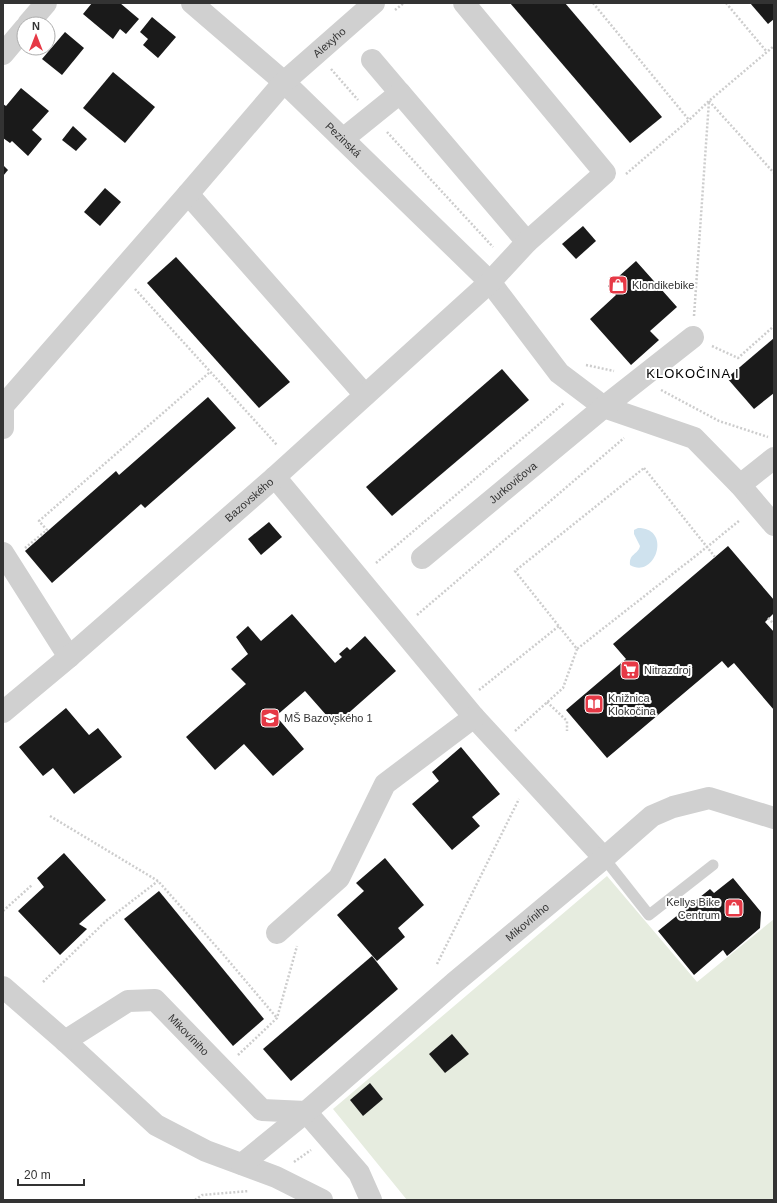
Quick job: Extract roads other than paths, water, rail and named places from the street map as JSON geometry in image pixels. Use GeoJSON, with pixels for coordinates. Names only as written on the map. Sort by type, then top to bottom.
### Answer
{"type":"FeatureCollection","features":[{"type":"Feature","properties":{"kind":"street"},"geometry":{"type":"LineString","coordinates":[[35,16],[46,3]]}},
{"type":"Feature","properties":{"kind":"street","name":"Pezinská"},"geometry":{"type":"LineString","coordinates":[[192,3],[284,82],[490,282]]}},
{"type":"Feature","properties":{"kind":"street","name":"Alexyho"},"geometry":{"type":"LineString","coordinates":[[3,428],[3,406],[284,82],[374,3]]}},
{"type":"Feature","properties":{"kind":"street","name":"Bazovského"},"geometry":{"type":"LineString","coordinates":[[3,712],[69,657],[274,477],[490,282],[527,242],[605,173],[464,3]]}},
{"type":"Feature","properties":{"kind":"street"},"geometry":{"type":"LineString","coordinates":[[3,54],[16,39]]}},
{"type":"Feature","properties":{"kind":"street"},"geometry":{"type":"LineString","coordinates":[[372,60],[527,242]]}},
{"type":"Feature","properties":{"kind":"street"},"geometry":{"type":"LineString","coordinates":[[342,139],[400,93]]}},
{"type":"Feature","properties":{"kind":"street"},"geometry":{"type":"LineString","coordinates":[[188,194],[364,395]]}},
{"type":"Feature","properties":{"kind":"street"},"geometry":{"type":"LineString","coordinates":[[490,282],[559,373],[604,407],[694,438],[740,485],[774,525]]}},
{"type":"Feature","properties":{"kind":"street","name":"Jurkovičova"},"geometry":{"type":"LineString","coordinates":[[422,558],[604,407],[693,337]]}},
{"type":"Feature","properties":{"kind":"street"},"geometry":{"type":"LineString","coordinates":[[740,485],[774,458]]}},
{"type":"Feature","properties":{"kind":"street"},"geometry":{"type":"LineString","coordinates":[[274,477],[474,717],[604,858]]}},
{"type":"Feature","properties":{"kind":"street"},"geometry":{"type":"LineString","coordinates":[[6,558],[69,657]]}},
{"type":"Feature","properties":{"kind":"street"},"geometry":{"type":"LineString","coordinates":[[278,932],[339,878],[385,784],[474,717]]}},
{"type":"Feature","properties":{"kind":"street","name":"Mikovíniho"},"geometry":{"type":"LineString","coordinates":[[242,1164],[306,1112],[454,983],[652,816],[673,807],[709,798],[774,818]]}},
{"type":"Feature","properties":{"kind":"street"},"geometry":{"type":"LineString","coordinates":[[3,986],[156,1125],[206,1151],[276,1177],[322,1200]]}},
{"type":"Feature","properties":{"kind":"street","name":"Mikovíniho"},"geometry":{"type":"LineString","coordinates":[[65,1041],[128,1001],[155,1000],[262,1110],[306,1112]]}},
{"type":"Feature","properties":{"kind":"street"},"geometry":{"type":"LineString","coordinates":[[306,1112],[359,1173],[371,1200]]}},
{"type":"Feature","properties":{"kind":"lane"},"geometry":{"type":"LineString","coordinates":[[604,858],[649,915],[713,865]]}},
{"type":"Feature","properties":{"kind":"water"},"geometry":{"type":"Polygon","coordinates":[[[638,528],[649,530],[655,536],[657,544],[653,560],[647,566],[639,568],[630,565],[632,556],[640,546],[634,534],[634,530],[638,528]]]}},
{"type":"Feature","properties":{"kind":"place","name":"Klondikebike"},"geometry":{"type":"Point","coordinates":[618,285]}},
{"type":"Feature","properties":{"kind":"place","name":"Nitrazdroj"},"geometry":{"type":"Point","coordinates":[630,670]}},
{"type":"Feature","properties":{"kind":"place","name":"Knižnica Klokočina"},"geometry":{"type":"Point","coordinates":[594,704]}},
{"type":"Feature","properties":{"kind":"place","name":"MŠ Bazovského 1"},"geometry":{"type":"Point","coordinates":[270,718]}},
{"type":"Feature","properties":{"kind":"place","name":"Kellys Bike Centrum"},"geometry":{"type":"Point","coordinates":[734,908]}},
{"type":"Feature","properties":{"kind":"district","name":"KLOKOČINA I"},"geometry":{"type":"Point","coordinates":[693,373]}}]}
